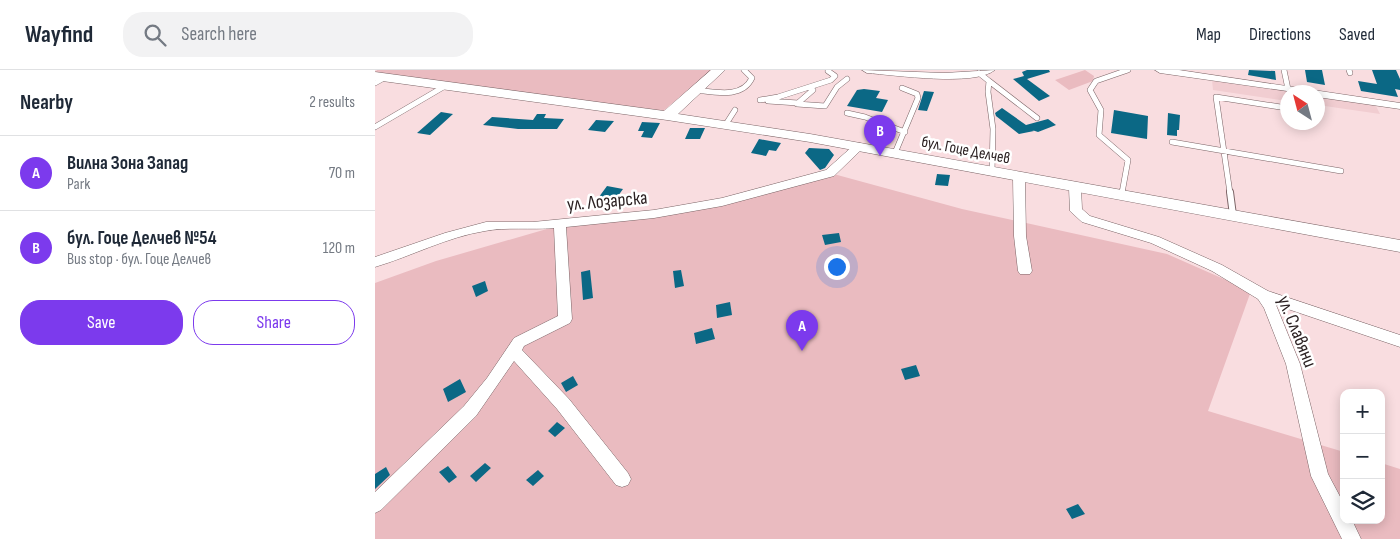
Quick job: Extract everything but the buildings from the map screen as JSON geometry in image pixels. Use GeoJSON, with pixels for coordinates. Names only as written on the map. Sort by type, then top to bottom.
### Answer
{"type":"FeatureCollection","features":[{"type":"Feature","properties":{"kind":"main road"},"geometry":{"type":"LineString","coordinates":[[667,116],[719,70]]}},
{"type":"Feature","properties":{"kind":"main road","name":"бул. Гоце Делчев"},"geometry":{"type":"LineString","coordinates":[[378,79],[445,86],[726,124],[859,146],[1075,188],[1400,246]]}},
{"type":"Feature","properties":{"kind":"street"},"geometry":{"type":"LineString","coordinates":[[867,70],[923,76],[956,76],[990,70]]}},
{"type":"Feature","properties":{"kind":"street"},"geometry":{"type":"LineString","coordinates":[[1160,70],[1212,74],[1280,87]]}},
{"type":"Feature","properties":{"kind":"street"},"geometry":{"type":"LineString","coordinates":[[1325,95],[1400,106]]}},
{"type":"Feature","properties":{"kind":"street","name":"ул. Лозарска"},"geometry":{"type":"LineString","coordinates":[[375,504],[392,490],[470,411],[519,342],[565,319],[559,223],[654,214],[722,202],[830,173],[859,146]]}},
{"type":"Feature","properties":{"kind":"street"},"geometry":{"type":"LineString","coordinates":[[1019,177],[1020,236],[1025,271]]}},
{"type":"Feature","properties":{"kind":"street","name":"ул. Славяни"},"geometry":{"type":"LineString","coordinates":[[1075,188],[1076,211],[1086,219],[1155,240],[1217,268],[1263,295],[1270,306],[1293,364],[1320,476],[1352,539]]}},
{"type":"Feature","properties":{"kind":"street"},"geometry":{"type":"LineString","coordinates":[[375,262],[449,236],[486,226],[533,226],[559,223]]}},
{"type":"Feature","properties":{"kind":"street"},"geometry":{"type":"LineString","coordinates":[[1263,295],[1400,342]]}},
{"type":"Feature","properties":{"kind":"street"},"geometry":{"type":"LineString","coordinates":[[513,350],[563,404],[622,479]]}},
{"type":"Feature","properties":{"kind":"lane"},"geometry":{"type":"LineString","coordinates":[[696,90],[727,92],[741,90],[749,85],[752,78],[744,70]]}},
{"type":"Feature","properties":{"kind":"lane"},"geometry":{"type":"LineString","coordinates":[[1121,196],[1128,168],[1128,160],[1106,144],[1099,135],[1101,110],[1089,90],[1096,81],[1128,70]]}},
{"type":"Feature","properties":{"kind":"lane"},"geometry":{"type":"LineString","coordinates":[[1284,70],[1287,85]]}},
{"type":"Feature","properties":{"kind":"lane"},"geometry":{"type":"LineString","coordinates":[[828,71],[835,76],[831,80],[778,97],[760,100],[825,106],[837,87],[847,79]]}},
{"type":"Feature","properties":{"kind":"lane"},"geometry":{"type":"LineString","coordinates":[[979,73],[1037,118]]}},
{"type":"Feature","properties":{"kind":"lane"},"geometry":{"type":"LineString","coordinates":[[989,81],[987,92],[993,128],[992,172]]}},
{"type":"Feature","properties":{"kind":"lane"},"geometry":{"type":"LineString","coordinates":[[375,127],[445,86]]}},
{"type":"Feature","properties":{"kind":"lane"},"geometry":{"type":"LineString","coordinates":[[895,153],[918,98],[917,94],[902,88]]}},
{"type":"Feature","properties":{"kind":"lane"},"geometry":{"type":"LineString","coordinates":[[797,104],[806,100],[813,90]]}},
{"type":"Feature","properties":{"kind":"lane"},"geometry":{"type":"LineString","coordinates":[[1233,215],[1215,97],[1280,107]]}},
{"type":"Feature","properties":{"kind":"lane"},"geometry":{"type":"LineString","coordinates":[[726,124],[731,119],[735,110]]}},
{"type":"Feature","properties":{"kind":"lane"},"geometry":{"type":"LineString","coordinates":[[847,113],[865,117],[905,132]]}},
{"type":"Feature","properties":{"kind":"lane"},"geometry":{"type":"LineString","coordinates":[[1172,142],[1341,172]]}},
{"type":"Feature","properties":{"kind":"shaded area"},"geometry":{"type":"Polygon","coordinates":[[[377,70],[713,70],[663,111],[375,73],[377,70]]]}},
{"type":"Feature","properties":{"kind":"shaded area"},"geometry":{"type":"Polygon","coordinates":[[[1085,70],[1094,76],[1093,81],[1069,90],[1055,80],[1085,70]]]}},
{"type":"Feature","properties":{"kind":"shaded area"},"geometry":{"type":"Polygon","coordinates":[[[1212,80],[1280,89],[1280,100],[1213,90],[1212,80]]]}},
{"type":"Feature","properties":{"kind":"shaded area"},"geometry":{"type":"Polygon","coordinates":[[[1325,96],[1375,104],[1380,114],[1325,106],[1325,96]]]}},
{"type":"Feature","properties":{"kind":"shaded area"},"geometry":{"type":"Polygon","coordinates":[[[830,173],[962,209],[1167,254],[1251,291],[1208,411],[1340,451],[1340,524],[1385,524],[1385,464],[1400,469],[1400,539],[375,539],[375,283],[436,261],[564,224],[654,214],[830,173]]]}},
{"type":"Feature","properties":{"kind":"place","name":"бул. Гоце Делчев №54"},"geometry":{"type":"Point","coordinates":[880,156]}},
{"type":"Feature","properties":{"kind":"place","name":"Вилна Зона Запад"},"geometry":{"type":"Point","coordinates":[802,351]}}]}
